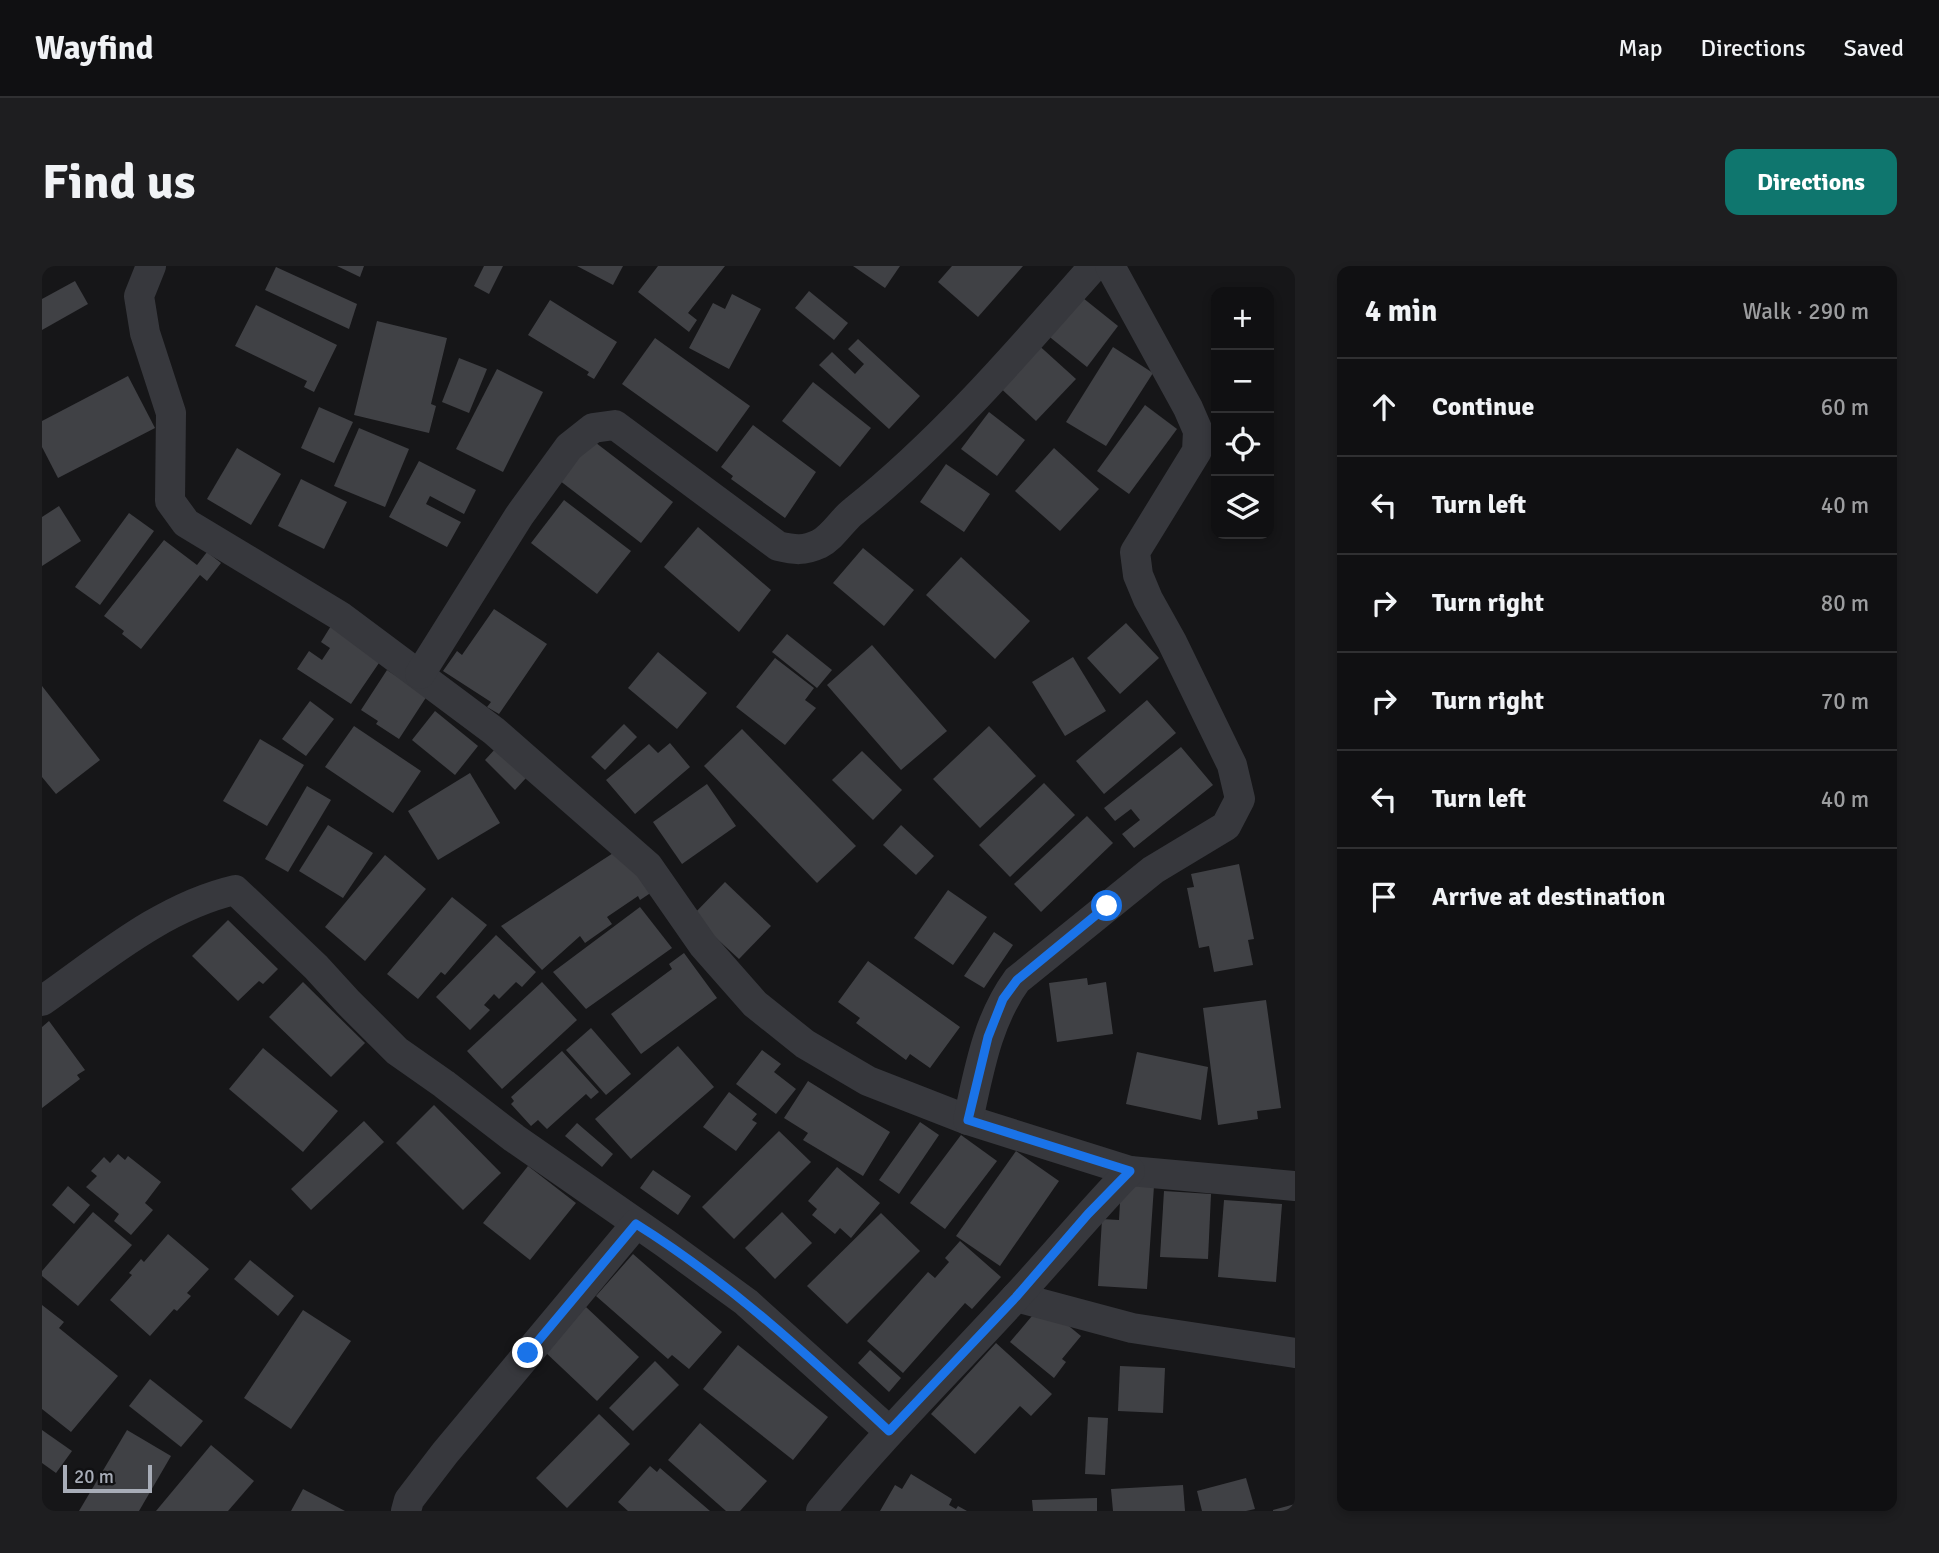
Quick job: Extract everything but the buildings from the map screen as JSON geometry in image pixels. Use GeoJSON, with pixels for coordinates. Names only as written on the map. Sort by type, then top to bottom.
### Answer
{"type":"FeatureCollection","features":[{"type":"Feature","properties":{"kind":"street"},"geometry":{"type":"LineString","coordinates":[[151,266],[139,296],[145,333],[171,413],[170,500],[186,523],[340,615],[494,731],[648,866],[703,944],[755,1004],[805,1044],[868,1081],[968,1120],[1130,1171],[1295,1186]]}},
{"type":"Feature","properties":{"kind":"street"},"geometry":{"type":"LineString","coordinates":[[420,674],[519,516],[569,447],[593,428],[615,425],[778,546],[802,551],[823,542],[917,457],[987,387],[1094,266]]}},
{"type":"Feature","properties":{"kind":"street"},"geometry":{"type":"LineString","coordinates":[[968,1120],[988,1037],[1003,999],[1017,980],[1153,870],[1226,826],[1240,799],[1232,765],[1148,599],[1138,575],[1135,552],[1197,452],[1198,431],[1110,266]]}},
{"type":"Feature","properties":{"kind":"street"},"geometry":{"type":"LineString","coordinates":[[42,1001],[152,924],[206,897],[236,891],[316,967],[397,1051],[514,1138],[705,1270],[746,1302],[889,1431]]}},
{"type":"Feature","properties":{"kind":"street"},"geometry":{"type":"LineString","coordinates":[[821,1511],[889,1431],[1130,1171]]}},
{"type":"Feature","properties":{"kind":"street"},"geometry":{"type":"LineString","coordinates":[[405,1511],[409,1500],[444,1453],[636,1224]]}},
{"type":"Feature","properties":{"kind":"street"},"geometry":{"type":"LineString","coordinates":[[1016,1297],[1132,1328],[1295,1353]]}},
{"type":"Feature","properties":{"kind":"route"},"geometry":{"type":"LineString","coordinates":[[528,1353],[636,1224],[705,1270],[746,1302],[889,1431],[1130,1171],[968,1120],[988,1037],[1003,999],[1017,980],[1107,906]]}}]}
